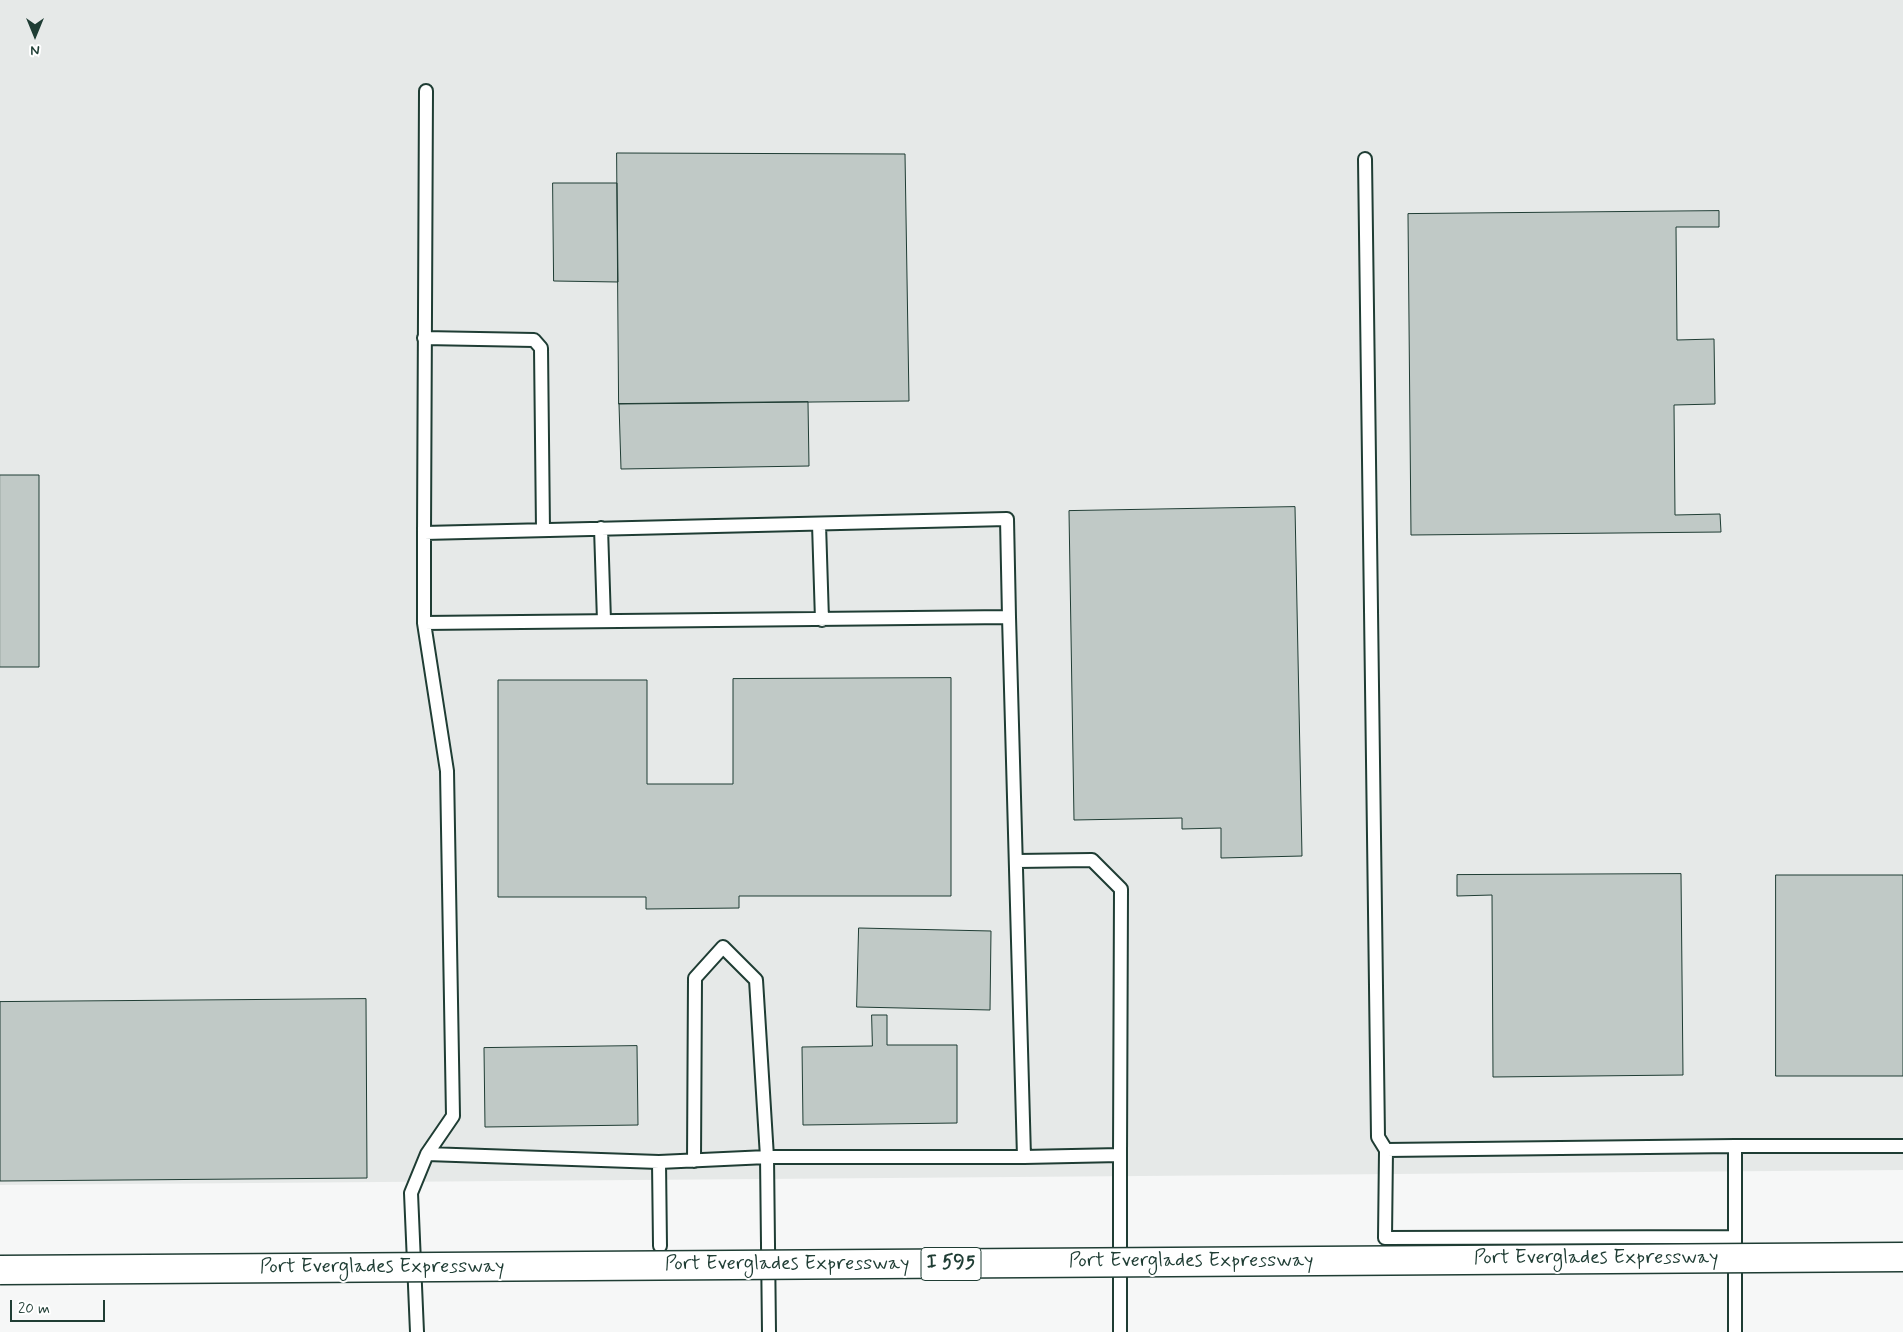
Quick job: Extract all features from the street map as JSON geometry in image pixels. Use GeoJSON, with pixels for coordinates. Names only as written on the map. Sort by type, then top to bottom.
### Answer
{"type":"FeatureCollection","features":[{"type":"Feature","properties":{"kind":"highway","name":"Port Everglades Expressway"},"geometry":{"type":"LineString","coordinates":[[0,1270],[1903,1257]]}},
{"type":"Feature","properties":{"kind":"lane"},"geometry":{"type":"LineString","coordinates":[[417,1332],[412,1193],[427,1154],[453,1116],[447,771],[424,623],[426,91]]}},
{"type":"Feature","properties":{"kind":"lane"},"geometry":{"type":"LineString","coordinates":[[1365,159],[1378,1137],[1386,1150],[1385,1238],[1735,1237]]}},
{"type":"Feature","properties":{"kind":"lane"},"geometry":{"type":"LineString","coordinates":[[424,338],[534,340],[541,348],[543,530]]}},
{"type":"Feature","properties":{"kind":"lane"},"geometry":{"type":"LineString","coordinates":[[424,533],[1007,519],[1008,617],[1017,861],[1024,1158]]}},
{"type":"Feature","properties":{"kind":"lane"},"geometry":{"type":"LineString","coordinates":[[819,524],[822,620]]}},
{"type":"Feature","properties":{"kind":"lane"},"geometry":{"type":"LineString","coordinates":[[601,528],[604,621]]}},
{"type":"Feature","properties":{"kind":"lane"},"geometry":{"type":"LineString","coordinates":[[424,623],[1008,617]]}},
{"type":"Feature","properties":{"kind":"lane"},"geometry":{"type":"LineString","coordinates":[[1017,861],[1092,860],[1121,889],[1120,1332]]}},
{"type":"Feature","properties":{"kind":"lane"},"geometry":{"type":"LineString","coordinates":[[694,1161],[695,978],[723,947],[756,980],[767,1158],[769,1332]]}},
{"type":"Feature","properties":{"kind":"lane"},"geometry":{"type":"LineString","coordinates":[[1735,1146],[1735,1332]]}},
{"type":"Feature","properties":{"kind":"lane"},"geometry":{"type":"LineString","coordinates":[[1386,1150],[1903,1146]]}},
{"type":"Feature","properties":{"kind":"lane"},"geometry":{"type":"LineString","coordinates":[[427,1154],[659,1162],[767,1158],[1024,1158],[1120,1155]]}},
{"type":"Feature","properties":{"kind":"lane"},"geometry":{"type":"LineString","coordinates":[[659,1162],[660,1246]]}},
{"type":"Feature","properties":{"kind":"shaded area"},"geometry":{"type":"Polygon","coordinates":[[[0,0],[1903,0],[1903,1170],[0,1185],[0,0]]]}},
{"type":"Feature","properties":{"kind":"building"},"geometry":{"type":"Polygon","coordinates":[[[617,153],[905,154],[909,401],[619,404],[617,153]]]}},
{"type":"Feature","properties":{"kind":"building"},"geometry":{"type":"Polygon","coordinates":[[[553,183],[617,183],[618,282],[554,281],[553,183]]]}},
{"type":"Feature","properties":{"kind":"building"},"geometry":{"type":"Polygon","coordinates":[[[1719,211],[1719,227],[1676,227],[1677,340],[1714,339],[1715,404],[1674,405],[1675,515],[1720,514],[1721,532],[1411,535],[1408,214],[1719,211]]]}},
{"type":"Feature","properties":{"kind":"building"},"geometry":{"type":"Polygon","coordinates":[[[808,402],[809,466],[621,469],[619,404],[808,402]]]}},
{"type":"Feature","properties":{"kind":"building"},"geometry":{"type":"Polygon","coordinates":[[[0,475],[39,475],[39,667],[0,667],[0,475]]]}},
{"type":"Feature","properties":{"kind":"building"},"geometry":{"type":"Polygon","coordinates":[[[1295,507],[1302,856],[1221,858],[1221,828],[1182,829],[1182,818],[1074,820],[1069,511],[1295,507]]]}},
{"type":"Feature","properties":{"kind":"building"},"geometry":{"type":"Polygon","coordinates":[[[951,678],[951,896],[739,896],[739,908],[646,909],[646,897],[498,897],[498,680],[647,680],[647,784],[733,784],[733,679],[951,678]]]}},
{"type":"Feature","properties":{"kind":"building"},"geometry":{"type":"Polygon","coordinates":[[[1681,874],[1683,1075],[1493,1077],[1492,895],[1457,896],[1457,875],[1681,874]]]}},
{"type":"Feature","properties":{"kind":"building"},"geometry":{"type":"Polygon","coordinates":[[[1776,875],[1903,875],[1903,1076],[1776,1076],[1776,875]]]}},
{"type":"Feature","properties":{"kind":"building"},"geometry":{"type":"Polygon","coordinates":[[[859,928],[991,931],[990,1010],[857,1007],[859,928]]]}},
{"type":"Feature","properties":{"kind":"building"},"geometry":{"type":"Polygon","coordinates":[[[366,999],[367,1178],[0,1181],[0,1002],[366,999]]]}},
{"type":"Feature","properties":{"kind":"building"},"geometry":{"type":"Polygon","coordinates":[[[872,1015],[887,1015],[887,1045],[957,1045],[957,1123],[803,1125],[802,1047],[872,1046],[872,1015]]]}},
{"type":"Feature","properties":{"kind":"building"},"geometry":{"type":"Polygon","coordinates":[[[637,1046],[638,1125],[485,1127],[484,1048],[637,1046]]]}}]}
